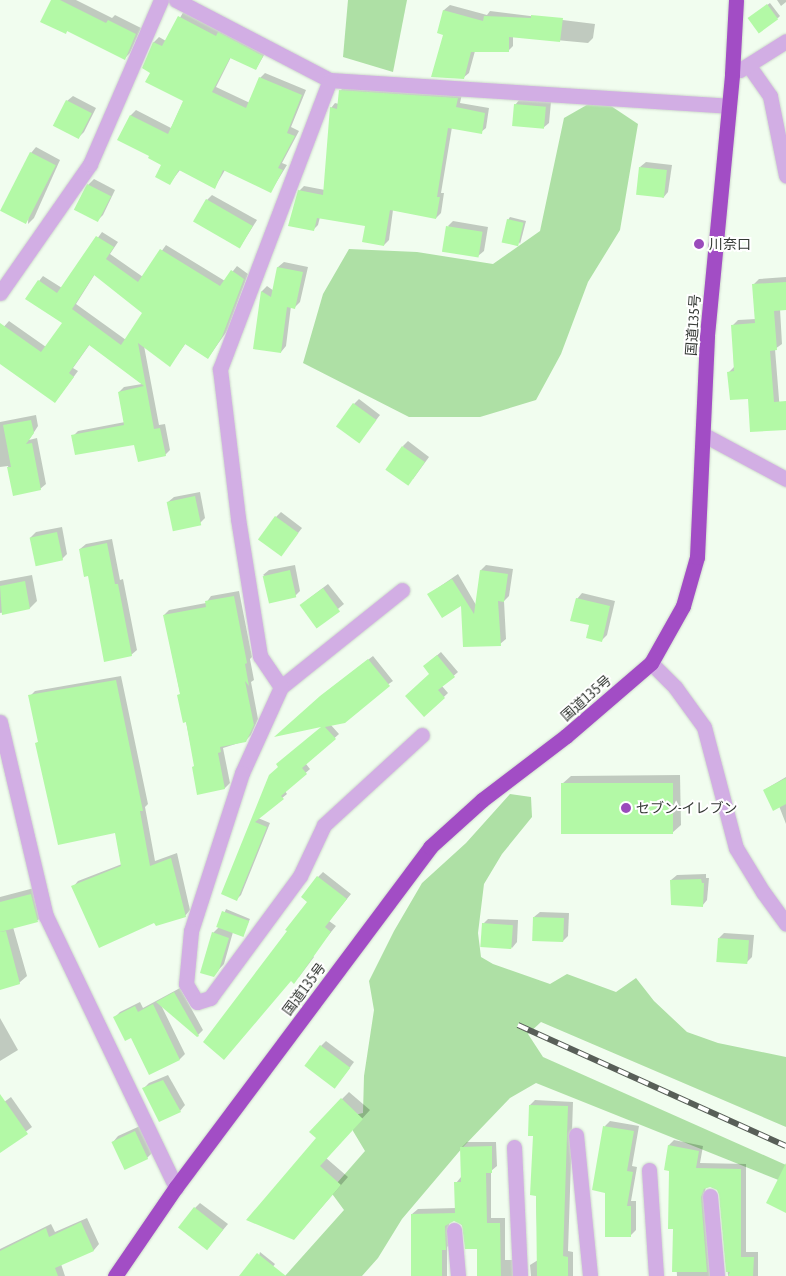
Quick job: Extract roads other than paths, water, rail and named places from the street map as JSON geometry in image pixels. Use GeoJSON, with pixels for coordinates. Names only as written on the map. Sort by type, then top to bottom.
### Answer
{"type":"FeatureCollection","features":[{"type":"Feature","properties":{"kind":"highway","name":"国道135号"},"geometry":{"type":"LineString","coordinates":[[116,1276],[176,1187],[430,847],[482,800],[566,736],[652,663],[683,606],[697,557],[708,335],[732,74],[736,0]]}},
{"type":"Feature","properties":{"kind":"street"},"geometry":{"type":"LineString","coordinates":[[0,293],[90,164],[161,0]]}},
{"type":"Feature","properties":{"kind":"street"},"geometry":{"type":"LineString","coordinates":[[176,0],[330,80],[728,106]]}},
{"type":"Feature","properties":{"kind":"street"},"geometry":{"type":"LineString","coordinates":[[732,74],[749,66],[786,41]]}},
{"type":"Feature","properties":{"kind":"street"},"geometry":{"type":"LineString","coordinates":[[749,66],[770,96],[786,175]]}},
{"type":"Feature","properties":{"kind":"street"},"geometry":{"type":"LineString","coordinates":[[281,688],[260,656],[238,518],[220,369],[330,80]]}},
{"type":"Feature","properties":{"kind":"street"},"geometry":{"type":"LineString","coordinates":[[704,435],[786,479]]}},
{"type":"Feature","properties":{"kind":"street"},"geometry":{"type":"LineString","coordinates":[[402,590],[281,688],[242,773],[191,931],[186,984],[197,1002],[210,998],[300,876],[324,825],[422,735]]}},
{"type":"Feature","properties":{"kind":"street"},"geometry":{"type":"LineString","coordinates":[[652,663],[675,687],[704,727],[736,848],[763,892],[786,924]]}},
{"type":"Feature","properties":{"kind":"street"},"geometry":{"type":"LineString","coordinates":[[0,722],[46,916],[176,1187]]}},
{"type":"Feature","properties":{"kind":"street"},"geometry":{"type":"LineString","coordinates":[[576,1135],[590,1276]]}},
{"type":"Feature","properties":{"kind":"street"},"geometry":{"type":"LineString","coordinates":[[514,1147],[520,1276]]}},
{"type":"Feature","properties":{"kind":"street"},"geometry":{"type":"LineString","coordinates":[[649,1170],[656,1276]]}},
{"type":"Feature","properties":{"kind":"street"},"geometry":{"type":"LineString","coordinates":[[710,1196],[717,1276]]}},
{"type":"Feature","properties":{"kind":"street"},"geometry":{"type":"LineString","coordinates":[[454,1230],[458,1276]]}},
{"type":"Feature","properties":{"kind":"railway"},"geometry":{"type":"LineString","coordinates":[[518,1025],[786,1146]]}},
{"type":"Feature","properties":{"kind":"place","name":"川奈口"},"geometry":{"type":"Point","coordinates":[699,244]}},
{"type":"Feature","properties":{"kind":"place","name":"セブン-イレブン"},"geometry":{"type":"Point","coordinates":[626,808]}}]}
